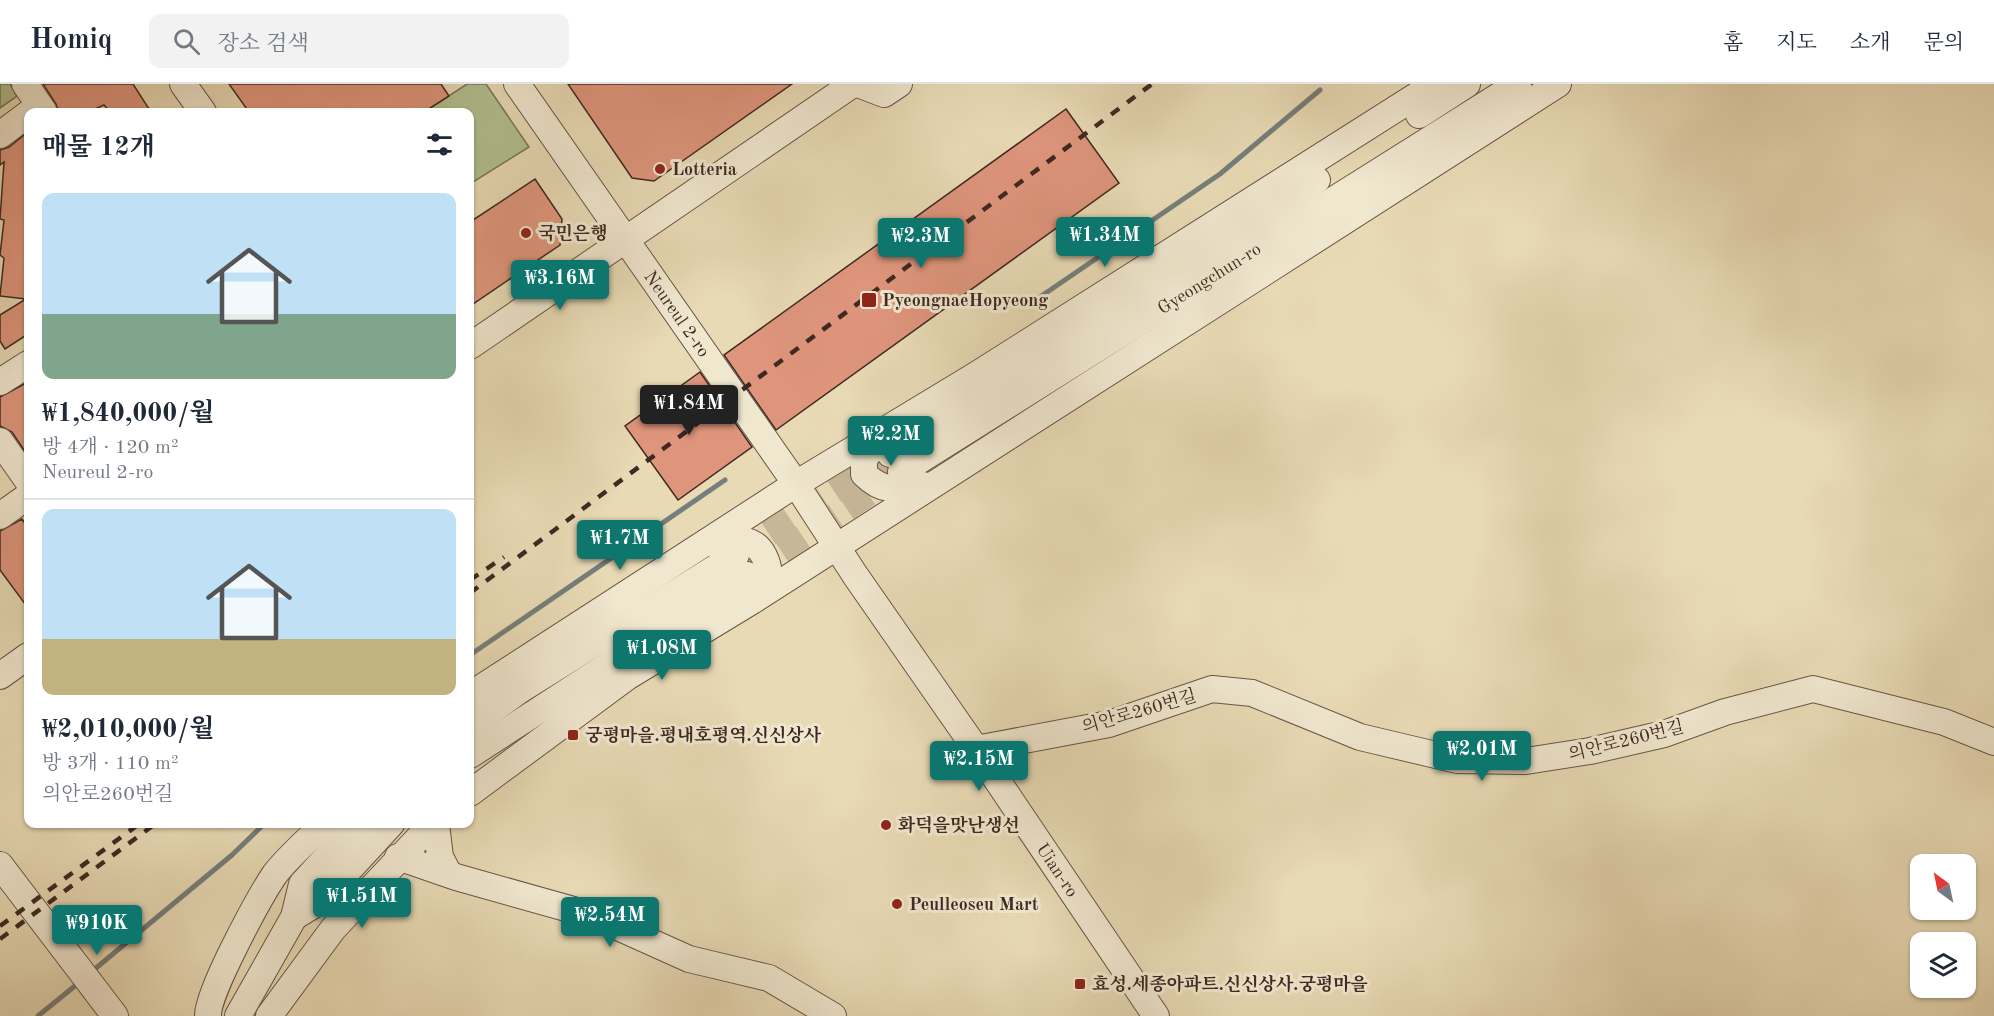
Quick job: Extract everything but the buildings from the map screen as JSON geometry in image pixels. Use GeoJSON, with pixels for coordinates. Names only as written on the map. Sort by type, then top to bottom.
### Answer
{"type":"FeatureCollection","features":[{"type":"Feature","properties":{"kind":"street"},"geometry":{"type":"LineString","coordinates":[[26,84],[35,108]]}},
{"type":"Feature","properties":{"kind":"street"},"geometry":{"type":"LineString","coordinates":[[183,84],[198,108]]}},
{"type":"Feature","properties":{"kind":"street","name":"Neureul 2-ro"},"geometry":{"type":"LineString","coordinates":[[517,84],[796,484],[836,545]]}},
{"type":"Feature","properties":{"kind":"street"},"geometry":{"type":"LineString","coordinates":[[474,343],[853,84]]}},
{"type":"Feature","properties":{"kind":"street"},"geometry":{"type":"LineString","coordinates":[[858,84],[884,94],[899,84]]}},
{"type":"Feature","properties":{"kind":"street"},"geometry":{"type":"LineString","coordinates":[[474,692],[796,484],[893,426],[1435,84]]}},
{"type":"Feature","properties":{"kind":"street","name":"Gyeongchun-ro"},"geometry":{"type":"LineString","coordinates":[[1467,84],[895,463],[1518,84]]}},
{"type":"Feature","properties":{"kind":"street"},"geometry":{"type":"LineString","coordinates":[[474,790],[627,677],[752,601],[932,483],[1558,84]]}},
{"type":"Feature","properties":{"kind":"street"},"geometry":{"type":"LineString","coordinates":[[0,135],[24,119]]}},
{"type":"Feature","properties":{"kind":"street"},"geometry":{"type":"LineString","coordinates":[[0,382],[24,366]]}},
{"type":"Feature","properties":{"kind":"street"},"geometry":{"type":"LineString","coordinates":[[893,426],[875,443],[864,459],[864,474],[876,486],[890,489],[932,483]]}},
{"type":"Feature","properties":{"kind":"street"},"geometry":{"type":"LineString","coordinates":[[0,441],[24,476]]}},
{"type":"Feature","properties":{"kind":"street"},"geometry":{"type":"LineString","coordinates":[[0,516],[24,499]]}},
{"type":"Feature","properties":{"kind":"street"},"geometry":{"type":"LineString","coordinates":[[692,551],[727,540],[747,540],[759,546],[768,564],[767,578],[752,601]]}},
{"type":"Feature","properties":{"kind":"street","name":"Uian-ro"},"geometry":{"type":"LineString","coordinates":[[836,545],[1156,1016]]}},
{"type":"Feature","properties":{"kind":"street"},"geometry":{"type":"LineString","coordinates":[[474,723],[520,690],[741,565],[474,752]]}},
{"type":"Feature","properties":{"kind":"street"},"geometry":{"type":"LineString","coordinates":[[0,676],[24,659]]}},
{"type":"Feature","properties":{"kind":"street","name":"의안로260번길"},"geometry":{"type":"LineString","coordinates":[[976,749],[1109,724],[1212,689],[1252,693],[1360,737],[1457,760],[1526,761],[1590,751],[1664,734],[1725,712],[1813,689],[1944,722],[1994,742]]}},
{"type":"Feature","properties":{"kind":"street"},"geometry":{"type":"LineString","coordinates":[[202,1013],[276,874],[320,828]]}},
{"type":"Feature","properties":{"kind":"street"},"geometry":{"type":"LineString","coordinates":[[238,1016],[294,916],[302,884],[353,828]]}},
{"type":"Feature","properties":{"kind":"street"},"geometry":{"type":"LineString","coordinates":[[294,916],[320,901],[387,828]]}},
{"type":"Feature","properties":{"kind":"street"},"geometry":{"type":"LineString","coordinates":[[269,1016],[333,929],[398,857],[430,828]]}},
{"type":"Feature","properties":{"kind":"street"},"geometry":{"type":"LineString","coordinates":[[435,828],[440,857],[449,874]]}},
{"type":"Feature","properties":{"kind":"street"},"geometry":{"type":"LineString","coordinates":[[398,857],[591,915],[688,959],[769,978],[832,1016]]}},
{"type":"Feature","properties":{"kind":"street"},"geometry":{"type":"LineString","coordinates":[[0,865],[110,1010]]}},
{"type":"Feature","properties":{"kind":"green space"},"geometry":{"type":"Polygon","coordinates":[[[0,84],[10,84],[17,96],[0,108],[0,84]]]}},
{"type":"Feature","properties":{"kind":"green space"},"geometry":{"type":"Polygon","coordinates":[[[467,84],[486,84],[529,147],[474,181],[474,108],[430,108],[467,84]]]}},
{"type":"Feature","properties":{"kind":"waterway"},"geometry":{"type":"LineString","coordinates":[[1040,297],[1220,174],[1320,90]]}},
{"type":"Feature","properties":{"kind":"waterway"},"geometry":{"type":"LineString","coordinates":[[474,652],[725,480]]}},
{"type":"Feature","properties":{"kind":"waterway"},"geometry":{"type":"LineString","coordinates":[[90,973],[232,855],[260,828]]}},
{"type":"Feature","properties":{"kind":"waterway"},"geometry":{"type":"LineString","coordinates":[[38,1016],[81,981]]}},
{"type":"Feature","properties":{"kind":"tunnel"},"geometry":{"type":"LineString","coordinates":[[736,555],[880,461]]}},
{"type":"Feature","properties":{"kind":"tunnel"},"geometry":{"type":"LineString","coordinates":[[749,573],[896,475]]}},
{"type":"Feature","properties":{"kind":"railway"},"geometry":{"type":"LineString","coordinates":[[474,590],[1152,84]]}},
{"type":"Feature","properties":{"kind":"railway"},"geometry":{"type":"LineString","coordinates":[[474,577],[504,557]]}},
{"type":"Feature","properties":{"kind":"railway"},"geometry":{"type":"LineString","coordinates":[[0,926],[134,828]]}},
{"type":"Feature","properties":{"kind":"railway"},"geometry":{"type":"LineString","coordinates":[[0,939],[150,828]]}},
{"type":"Feature","properties":{"kind":"place","name":"Lotteria"},"geometry":{"type":"Point","coordinates":[660,169]}},
{"type":"Feature","properties":{"kind":"place","name":"국민은행"},"geometry":{"type":"Point","coordinates":[526,233]}},
{"type":"Feature","properties":{"kind":"place","name":"PyeongnaeHopyeong"},"geometry":{"type":"Point","coordinates":[869,300]}},
{"type":"Feature","properties":{"kind":"place","name":"궁평마을.평내호평역.신신상사"},"geometry":{"type":"Point","coordinates":[573,735]}},
{"type":"Feature","properties":{"kind":"place","name":"화덕을맛난생선"},"geometry":{"type":"Point","coordinates":[886,825]}},
{"type":"Feature","properties":{"kind":"place","name":"Peulleoseu Mart"},"geometry":{"type":"Point","coordinates":[897,904]}},
{"type":"Feature","properties":{"kind":"place","name":"효성.세종아파트.신신상사.궁평마을"},"geometry":{"type":"Point","coordinates":[1080,984]}}]}
